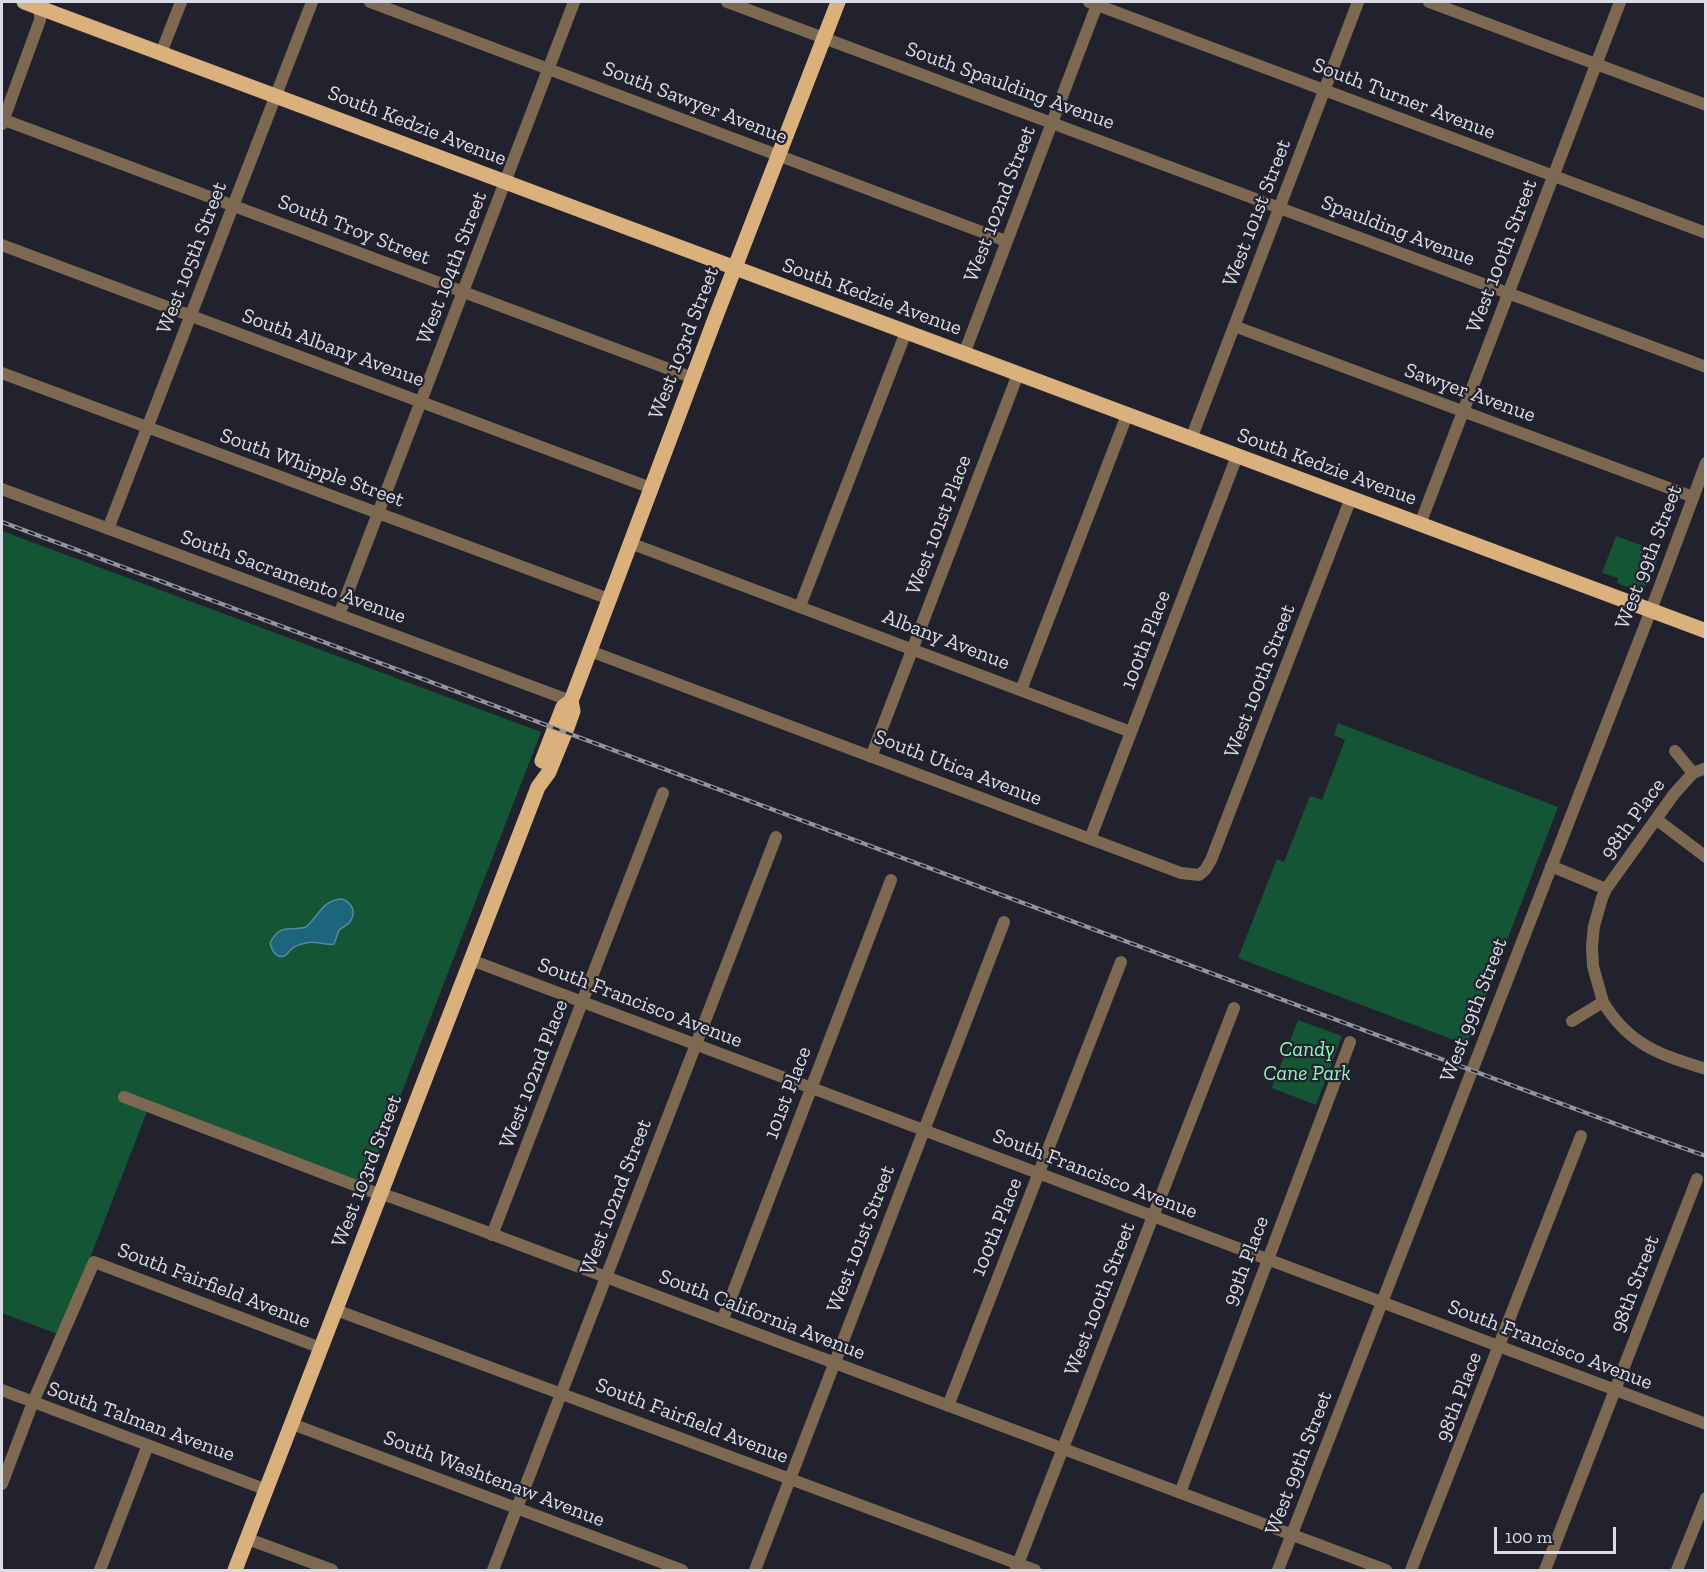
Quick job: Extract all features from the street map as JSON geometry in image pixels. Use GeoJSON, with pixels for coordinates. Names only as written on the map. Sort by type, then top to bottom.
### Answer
{"type":"FeatureCollection","features":[{"type":"Feature","properties":{"kind":"main road","name":"South Kedzie Avenue"},"geometry":{"type":"LineString","coordinates":[[24,2],[40,5],[161,53],[1706,631]]}},
{"type":"Feature","properties":{"kind":"main road","name":"West 103rd Street"},"geometry":{"type":"LineString","coordinates":[[235,1570],[538,788],[549,772],[567,728],[573,711],[571,701],[838,2]]}},
{"type":"Feature","properties":{"kind":"street"},"geometry":{"type":"LineString","coordinates":[[161,53],[181,2]]}},
{"type":"Feature","properties":{"kind":"street","name":"West 105th Street"},"geometry":{"type":"LineString","coordinates":[[108,529],[312,2]]}},
{"type":"Feature","properties":{"kind":"street","name":"South Sawyer Avenue"},"geometry":{"type":"LineString","coordinates":[[370,2],[1006,241]]}},
{"type":"Feature","properties":{"kind":"street","name":"West 104th Street"},"geometry":{"type":"LineString","coordinates":[[339,615],[574,2]]}},
{"type":"Feature","properties":{"kind":"street","name":"South Spaulding Avenue"},"geometry":{"type":"LineString","coordinates":[[727,2],[1280,207]]}},
{"type":"Feature","properties":{"kind":"street","name":"South Turner Avenue"},"geometry":{"type":"LineString","coordinates":[[1094,2],[1706,233]]}},
{"type":"Feature","properties":{"kind":"street","name":"West 102nd Street"},"geometry":{"type":"LineString","coordinates":[[964,354],[1052,122],[1094,2]]}},
{"type":"Feature","properties":{"kind":"street","name":"West 101st Street"},"geometry":{"type":"LineString","coordinates":[[1191,439],[1358,2]]}},
{"type":"Feature","properties":{"kind":"street"},"geometry":{"type":"LineString","coordinates":[[1429,2],[1706,105]]}},
{"type":"Feature","properties":{"kind":"street","name":"West 100th Street"},"geometry":{"type":"LineString","coordinates":[[1420,524],[1620,2]]}},
{"type":"Feature","properties":{"kind":"street"},"geometry":{"type":"LineString","coordinates":[[2,121],[40,20],[40,5]]}},
{"type":"Feature","properties":{"kind":"street","name":"South Troy Street"},"geometry":{"type":"LineString","coordinates":[[2,121],[693,378]]}},
{"type":"Feature","properties":{"kind":"street","name":"Spaulding Avenue"},"geometry":{"type":"LineString","coordinates":[[1280,207],[1706,367]]}},
{"type":"Feature","properties":{"kind":"street","name":"South Albany Avenue"},"geometry":{"type":"LineString","coordinates":[[2,245],[651,488]]}},
{"type":"Feature","properties":{"kind":"street","name":"Sawyer Avenue"},"geometry":{"type":"LineString","coordinates":[[1234,326],[1463,411],[1698,493]]}},
{"type":"Feature","properties":{"kind":"street"},"geometry":{"type":"LineString","coordinates":[[800,606],[906,332]]}},
{"type":"Feature","properties":{"kind":"street","name":"South Whipple Street"},"geometry":{"type":"LineString","coordinates":[[2,373],[609,600]]}},
{"type":"Feature","properties":{"kind":"street","name":"West 101st Place"},"geometry":{"type":"LineString","coordinates":[[871,757],[1018,374]]}},
{"type":"Feature","properties":{"kind":"street"},"geometry":{"type":"LineString","coordinates":[[1021,690],[1127,415]]}},
{"type":"Feature","properties":{"kind":"street","name":"100th Place"},"geometry":{"type":"LineString","coordinates":[[1090,839],[1238,456]]}},
{"type":"Feature","properties":{"kind":"street","name":"West 99th Street"},"geometry":{"type":"LineString","coordinates":[[1278,1570],[1698,493],[1706,463]]}},
{"type":"Feature","properties":{"kind":"street","name":"South Sacramento Avenue"},"geometry":{"type":"LineString","coordinates":[[2,489],[571,701]]}},
{"type":"Feature","properties":{"kind":"street","name":"West 100th Street"},"geometry":{"type":"LineString","coordinates":[[1199,875],[1211,860],[1351,498]]}},
{"type":"Feature","properties":{"kind":"street","name":"Albany Avenue"},"geometry":{"type":"LineString","coordinates":[[630,543],[1131,732]]}},
{"type":"Feature","properties":{"kind":"street","name":"South Utica Avenue"},"geometry":{"type":"LineString","coordinates":[[590,651],[1181,873],[1199,875]]}},
{"type":"Feature","properties":{"kind":"street","name":"98th Place"},"geometry":{"type":"LineString","coordinates":[[1675,750],[1693,773]]}},
{"type":"Feature","properties":{"kind":"street","name":"98th Place"},"geometry":{"type":"LineString","coordinates":[[1606,889],[1674,794],[1693,773],[1706,768]]}},
{"type":"Feature","properties":{"kind":"street","name":"West 102nd Place"},"geometry":{"type":"LineString","coordinates":[[492,1234],[663,793]]}},
{"type":"Feature","properties":{"kind":"street"},"geometry":{"type":"LineString","coordinates":[[1656,819],[1706,857]]}},
{"type":"Feature","properties":{"kind":"street","name":"West 102nd Street"},"geometry":{"type":"LineString","coordinates":[[493,1570],[776,837]]}},
{"type":"Feature","properties":{"kind":"street"},"geometry":{"type":"LineString","coordinates":[[1551,866],[1606,889],[1597,911],[1592,946],[1593,966],[1604,1002],[1611,1014],[1623,1029],[1653,1050],[1706,1069]]}},
{"type":"Feature","properties":{"kind":"street","name":"101st Place"},"geometry":{"type":"LineString","coordinates":[[722,1321],[891,880]]}},
{"type":"Feature","properties":{"kind":"street","name":"West 101st Street"},"geometry":{"type":"LineString","coordinates":[[754,1570],[1004,922]]}},
{"type":"Feature","properties":{"kind":"street","name":"South Francisco Avenue"},"geometry":{"type":"LineString","coordinates":[[471,960],[1706,1424]]}},
{"type":"Feature","properties":{"kind":"street","name":"100th Place"},"geometry":{"type":"LineString","coordinates":[[948,1406],[1121,962]]}},
{"type":"Feature","properties":{"kind":"street"},"geometry":{"type":"LineString","coordinates":[[1572,1021],[1604,1002]]}},
{"type":"Feature","properties":{"kind":"street","name":"West 100th Street"},"geometry":{"type":"LineString","coordinates":[[1017,1567],[1234,1008]]}},
{"type":"Feature","properties":{"kind":"street","name":"99th Place"},"geometry":{"type":"LineString","coordinates":[[1180,1493],[1350,1042]]}},
{"type":"Feature","properties":{"kind":"street","name":"South California Avenue"},"geometry":{"type":"LineString","coordinates":[[124,1097],[367,1190],[492,1234],[1386,1570]]}},
{"type":"Feature","properties":{"kind":"street","name":"98th Place"},"geometry":{"type":"LineString","coordinates":[[1411,1570],[1581,1136]]}},
{"type":"Feature","properties":{"kind":"street","name":"98th Street"},"geometry":{"type":"LineString","coordinates":[[1545,1570],[1697,1179]]}},
{"type":"Feature","properties":{"kind":"street","name":"South Fairfield Avenue"},"geometry":{"type":"LineString","coordinates":[[33,1402],[94,1262],[321,1347]]}},
{"type":"Feature","properties":{"kind":"street","name":"South Fairfield Avenue"},"geometry":{"type":"LineString","coordinates":[[336,1310],[790,1479],[1017,1567],[1035,1570]]}},
{"type":"Feature","properties":{"kind":"street","name":"South Talman Avenue"},"geometry":{"type":"LineString","coordinates":[[2,1390],[267,1490]]}},
{"type":"Feature","properties":{"kind":"street"},"geometry":{"type":"LineString","coordinates":[[2,1484],[33,1402]]}},
{"type":"Feature","properties":{"kind":"street","name":"South Washtenaw Avenue"},"geometry":{"type":"LineString","coordinates":[[292,1424],[682,1570]]}},
{"type":"Feature","properties":{"kind":"street"},"geometry":{"type":"LineString","coordinates":[[100,1570],[148,1445]]}},
{"type":"Feature","properties":{"kind":"street"},"geometry":{"type":"LineString","coordinates":[[1677,1570],[1706,1498]]}},
{"type":"Feature","properties":{"kind":"street"},"geometry":{"type":"LineString","coordinates":[[248,1539],[332,1570]]}},
{"type":"Feature","properties":{"kind":"green space"},"geometry":{"type":"Polygon","coordinates":[[[2,531],[541,732],[366,1185],[150,1104],[60,1335],[2,1313],[2,531]]]}},
{"type":"Feature","properties":{"kind":"green space"},"geometry":{"type":"Polygon","coordinates":[[[1616,536],[1660,552],[1648,584],[1644,587],[1636,589],[1617,583],[1618,578],[1602,573],[1616,536]]]}},
{"type":"Feature","properties":{"kind":"green space"},"geometry":{"type":"Polygon","coordinates":[[[1338,723],[1558,807],[1467,1045],[1238,958],[1277,859],[1284,862],[1310,796],[1322,800],[1345,740],[1334,735],[1338,723]]]}},
{"type":"Feature","properties":{"kind":"green space","name":"Candy Cane Park"},"geometry":{"type":"Polygon","coordinates":[[[1298,1020],[1342,1036],[1316,1105],[1272,1088],[1298,1020]]]}},
{"type":"Feature","properties":{"kind":"water"},"geometry":{"type":"Polygon","coordinates":[[[342,899],[353,909],[353,916],[349,923],[340,929],[334,944],[310,942],[294,947],[283,956],[278,956],[274,952],[270,943],[278,932],[306,927],[325,905],[342,899]]]}},
{"type":"Feature","properties":{"kind":"railway"},"geometry":{"type":"LineString","coordinates":[[2,522],[1706,1156]]}}]}
